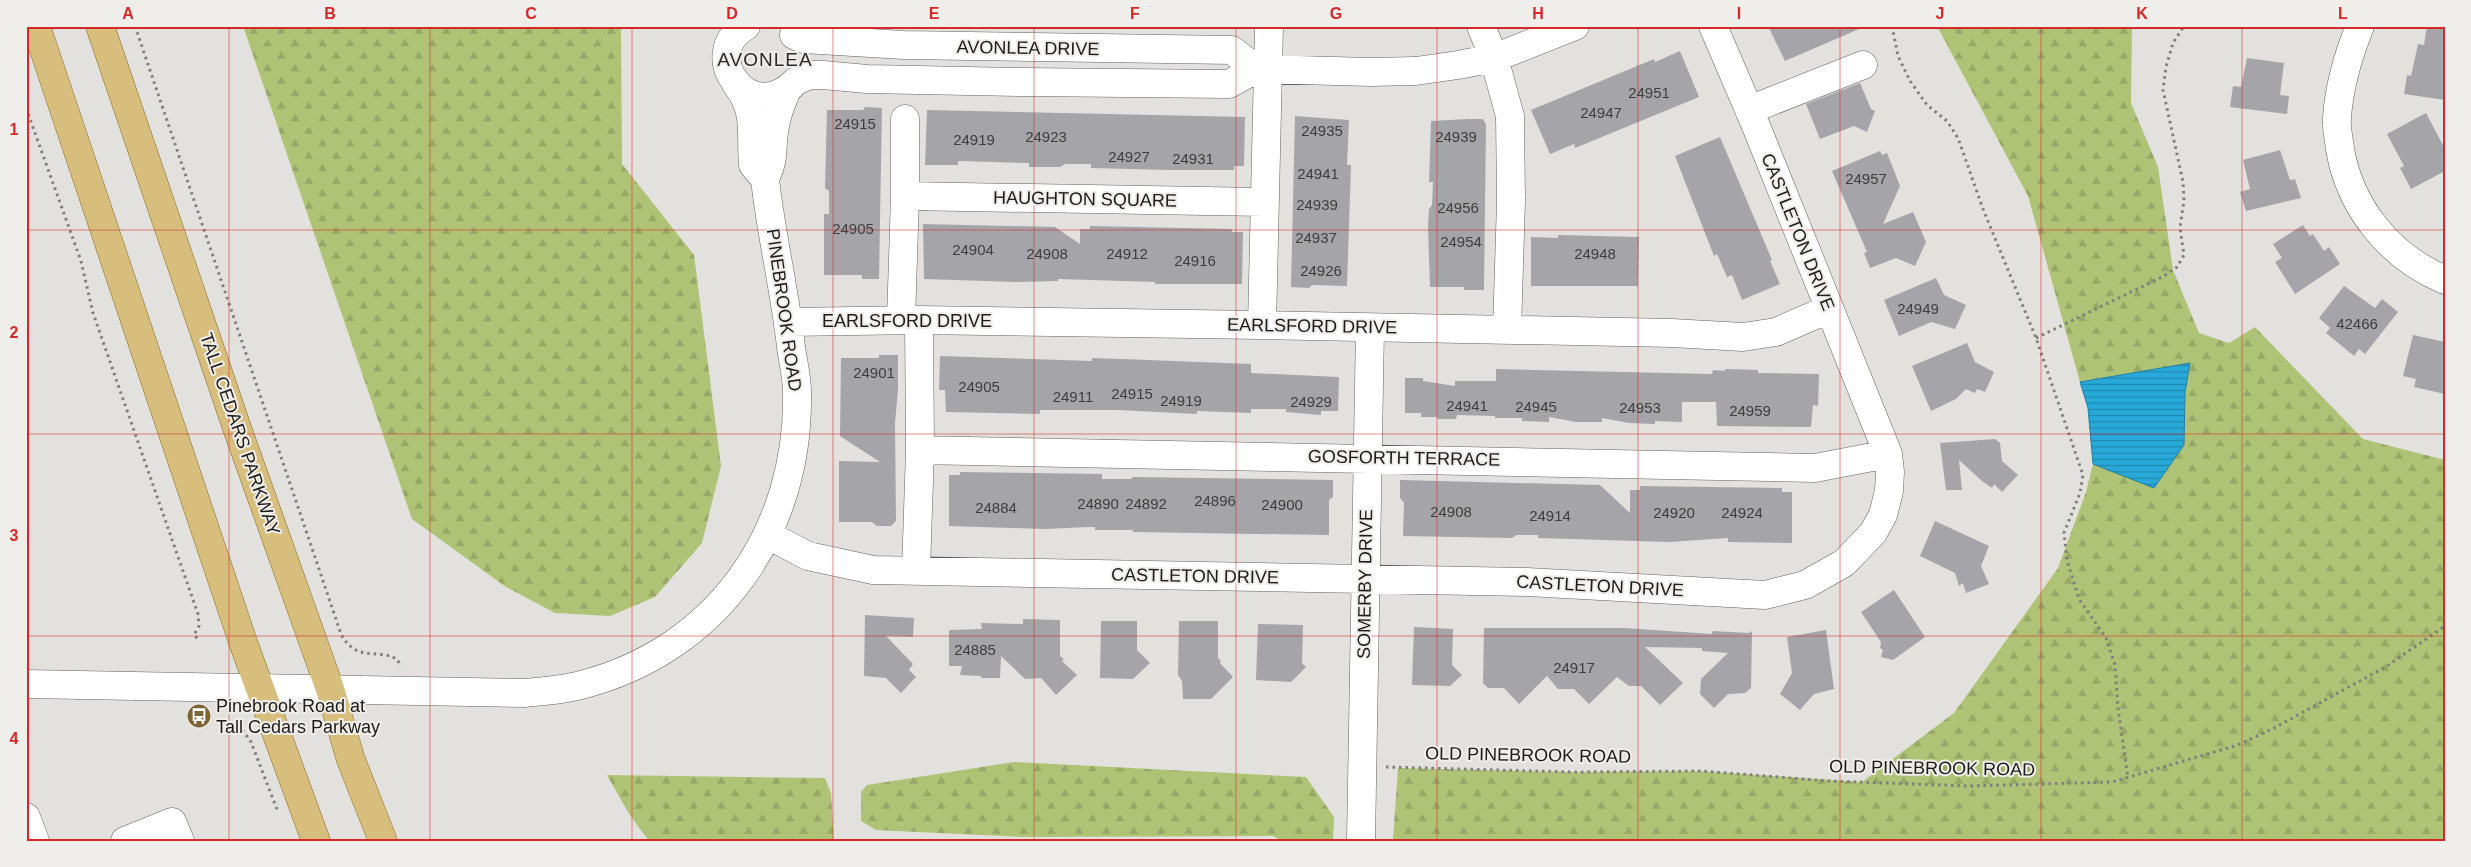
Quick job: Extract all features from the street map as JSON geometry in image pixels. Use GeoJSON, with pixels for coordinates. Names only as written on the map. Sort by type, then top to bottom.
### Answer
{"type":"FeatureCollection","features":[{"type":"Feature","properties":{"kind":"main road"},"geometry":{"type":"LineString","coordinates":[[36,26],[241,636],[316,841]]}},
{"type":"Feature","properties":{"kind":"main road","name":"TALL CEDARS PARKWAY"},"geometry":{"type":"LineString","coordinates":[[100,26],[237,428],[330,689],[351,760],[383,841]]}},
{"type":"Feature","properties":{"kind":"street"},"geometry":{"type":"LineString","coordinates":[[1262,325],[1264,202],[1263,69],[1269,26]]}},
{"type":"Feature","properties":{"kind":"street"},"geometry":{"type":"LineString","coordinates":[[1481,26],[1494,58],[1508,105],[1511,133],[1507,330]]}},
{"type":"Feature","properties":{"kind":"street"},"geometry":{"type":"LineString","coordinates":[[1263,69],[1371,72],[1416,71],[1494,58],[1575,26]]}},
{"type":"Feature","properties":{"kind":"street","name":"CASTLETON DRIVE"},"geometry":{"type":"LineString","coordinates":[[768,535],[808,556],[873,570],[1527,582],[1765,594],[1805,585],[1844,562],[1873,533],[1883,515],[1889,491],[1890,472],[1888,454],[1750,110],[1712,26]]}},
{"type":"Feature","properties":{"kind":"street"},"geometry":{"type":"LineString","coordinates":[[2360,26],[2345,69],[2340,96],[2337,121],[2342,162],[2357,203],[2382,236],[2405,258],[2426,272],[2445,280]]}},
{"type":"Feature","properties":{"kind":"street","name":"PINEBROOK ROAD"},"geometry":{"type":"LineString","coordinates":[[26,684],[525,693],[580,685],[627,670],[666,649],[700,622],[734,586],[768,535],[786,484],[794,442],[797,392],[789,322],[765,178],[753,165],[752,116],[742,92],[730,75],[727,55],[729,46],[744,27]]}},
{"type":"Feature","properties":{"kind":"street","name":"PINEBROOK ROAD"},"geometry":{"type":"LineString","coordinates":[[765,178],[773,162],[773,134],[781,104],[801,70],[800,46],[786,29]]}},
{"type":"Feature","properties":{"kind":"street","name":"AVONLEA DRIVE"},"geometry":{"type":"LineString","coordinates":[[786,29],[803,39],[872,44],[1024,37],[1232,50],[1263,69]]}},
{"type":"Feature","properties":{"kind":"street"},"geometry":{"type":"LineString","coordinates":[[1022,82],[1024,37]]}},
{"type":"Feature","properties":{"kind":"street"},"geometry":{"type":"LineString","coordinates":[[1750,110],[1863,65]]}},
{"type":"Feature","properties":{"kind":"street","name":"AVONLEA DRIVE"},"geometry":{"type":"LineString","coordinates":[[736,84],[744,91],[766,97],[777,95],[810,75],[867,79],[1229,84],[1263,69]]}},
{"type":"Feature","properties":{"kind":"street"},"geometry":{"type":"LineString","coordinates":[[905,119],[905,196],[910,320],[920,450],[916,571]]}},
{"type":"Feature","properties":{"kind":"street","name":"HAUGHTON SQUARE"},"geometry":{"type":"LineString","coordinates":[[905,196],[1264,202]]}},
{"type":"Feature","properties":{"kind":"street","name":"EARLSFORD DRIVE"},"geometry":{"type":"LineString","coordinates":[[789,322],[910,320],[1262,325],[1743,337],[1776,332],[1829,309]]}},
{"type":"Feature","properties":{"kind":"street","name":"SOMERBY DRIVE"},"geometry":{"type":"LineString","coordinates":[[1361,841],[1370,328]]}},
{"type":"Feature","properties":{"kind":"street","name":"GOSFORTH TERRACE"},"geometry":{"type":"LineString","coordinates":[[920,450],[1368,457],[1815,468],[1888,454]]}},
{"type":"Feature","properties":{"kind":"street"},"geometry":{"type":"LineString","coordinates":[[26,817],[35,841]]}},
{"type":"Feature","properties":{"kind":"street"},"geometry":{"type":"LineString","coordinates":[[125,841],[172,822],[180,841]]}},
{"type":"Feature","properties":{"kind":"path"},"geometry":{"type":"LineString","coordinates":[[135,26],[341,634],[351,647],[372,655],[394,657],[398,660],[400,667]]}},
{"type":"Feature","properties":{"kind":"path"},"geometry":{"type":"LineString","coordinates":[[1892,26],[1898,56],[1910,81],[1927,105],[1947,121],[1958,138],[1983,209],[2036,338],[2083,475],[2080,494],[2064,533],[2067,560],[2079,599],[2106,638],[2115,665],[2118,708],[2128,778]]}},
{"type":"Feature","properties":{"kind":"path"},"geometry":{"type":"LineString","coordinates":[[2036,338],[2164,276],[2177,267],[2184,255],[2180,228],[2184,200],[2183,182],[2163,90],[2166,67],[2173,44],[2184,26]]}},
{"type":"Feature","properties":{"kind":"path"},"geometry":{"type":"LineString","coordinates":[[26,108],[81,261],[93,312],[198,614],[198,631],[194,635],[198,639]]}},
{"type":"Feature","properties":{"kind":"path","name":"OLD PINEBROOK ROAD"},"geometry":{"type":"LineString","coordinates":[[1382,767],[1573,772],[1700,771],[1829,781],[1970,786],[2112,782],[2238,745],[2276,727],[2387,666],[2445,626]]}},
{"type":"Feature","properties":{"kind":"path"},"geometry":{"type":"LineString","coordinates":[[218,720],[243,731],[252,742],[279,815]]}},
{"type":"Feature","properties":{"kind":"green space"},"geometry":{"type":"Polygon","coordinates":[[[243,26],[621,26],[622,164],[694,255],[721,466],[702,543],[655,597],[610,616],[555,613],[506,587],[412,519],[243,26]]]}},
{"type":"Feature","properties":{"kind":"green space"},"geometry":{"type":"Polygon","coordinates":[[[1937,26],[2132,26],[2131,103],[2158,167],[2173,270],[2199,333],[2229,343],[2255,327],[2363,439],[2445,460],[2445,841],[1430,841],[1393,839],[1398,768],[1573,772],[1700,771],[1862,782],[1954,713],[2058,568],[2086,492],[2093,464],[2154,488],[2184,445],[2185,392],[2190,363],[2080,382],[2028,196],[1937,26]]]}},
{"type":"Feature","properties":{"kind":"green space"},"geometry":{"type":"Polygon","coordinates":[[[1014,762],[1306,777],[1334,817],[1333,841],[1282,841],[1273,836],[1021,837],[876,830],[861,821],[861,792],[867,785],[1014,762]]]}},
{"type":"Feature","properties":{"kind":"green space"},"geometry":{"type":"Polygon","coordinates":[[[607,775],[825,778],[831,793],[834,841],[649,841],[629,814],[607,775]]]}},
{"type":"Feature","properties":{"kind":"water"},"geometry":{"type":"Polygon","coordinates":[[[2190,363],[2185,392],[2184,445],[2154,488],[2093,464],[2088,408],[2080,382],[2190,363]]]}},
{"type":"Feature","properties":{"kind":"building"},"geometry":{"type":"Polygon","coordinates":[[[1768,26],[1866,26],[1785,61],[1768,26]]]}},
{"type":"Feature","properties":{"kind":"building"},"geometry":{"type":"Polygon","coordinates":[[[2427,26],[2445,26],[2445,100],[2404,94],[2407,75],[2411,76],[2418,44],[2424,45],[2427,26]]]}},
{"type":"Feature","properties":{"kind":"building"},"geometry":{"type":"Polygon","coordinates":[[[1680,51],[1699,97],[1575,148],[1574,144],[1550,154],[1531,110],[1654,59],[1655,62],[1680,51]]]}},
{"type":"Feature","properties":{"kind":"building"},"geometry":{"type":"Polygon","coordinates":[[[2247,58],[2284,63],[2280,95],[2289,96],[2287,114],[2230,107],[2233,86],[2241,87],[2247,58]]]}},
{"type":"Feature","properties":{"kind":"building"},"geometry":{"type":"Polygon","coordinates":[[[1860,83],[1871,109],[1875,111],[1867,132],[1854,126],[1820,139],[1806,104],[1860,83]]]}},
{"type":"Feature","properties":{"kind":"building"},"geometry":{"type":"Polygon","coordinates":[[[865,107],[882,108],[879,279],[862,279],[862,275],[824,275],[824,214],[829,214],[829,191],[825,188],[827,110],[863,110],[865,107]]]}},
{"type":"Feature","properties":{"kind":"building"},"geometry":{"type":"Polygon","coordinates":[[[927,110],[1245,117],[1244,166],[1234,166],[1234,170],[1169,170],[1091,168],[1091,164],[1029,167],[1029,163],[958,161],[958,165],[925,165],[927,110]]]}},
{"type":"Feature","properties":{"kind":"building"},"geometry":{"type":"Polygon","coordinates":[[[2426,113],[2445,149],[2445,171],[2411,189],[2400,168],[2404,166],[2387,134],[2426,113]]]}},
{"type":"Feature","properties":{"kind":"building"},"geometry":{"type":"Polygon","coordinates":[[[1295,116],[1349,120],[1347,165],[1351,165],[1347,286],[1312,285],[1309,288],[1291,287],[1295,116]]]}},
{"type":"Feature","properties":{"kind":"building"},"geometry":{"type":"Polygon","coordinates":[[[1483,119],[1486,124],[1484,290],[1464,290],[1464,287],[1430,287],[1428,226],[1429,209],[1432,205],[1433,182],[1429,182],[1431,121],[1483,119]]]}},
{"type":"Feature","properties":{"kind":"building"},"geometry":{"type":"Polygon","coordinates":[[[1720,137],[1772,260],[1770,261],[1780,284],[1742,300],[1732,275],[1727,277],[1717,254],[1714,256],[1675,156],[1720,137]]]}},
{"type":"Feature","properties":{"kind":"building"},"geometry":{"type":"Polygon","coordinates":[[[2280,150],[2290,180],[2295,179],[2301,198],[2246,211],[2240,192],[2250,189],[2243,160],[2280,150]]]}},
{"type":"Feature","properties":{"kind":"building"},"geometry":{"type":"Polygon","coordinates":[[[1880,151],[1882,155],[1887,153],[1900,186],[1883,224],[1913,212],[1926,242],[1915,266],[1896,258],[1870,268],[1864,253],[1867,252],[1832,171],[1880,151]]]}},
{"type":"Feature","properties":{"kind":"building"},"geometry":{"type":"Polygon","coordinates":[[[923,224],[1055,227],[1080,244],[1080,229],[1090,229],[1090,226],[1232,229],[1232,232],[1243,232],[1242,284],[1155,284],[1155,282],[1058,279],[1058,281],[1015,282],[924,279],[923,224]]]}},
{"type":"Feature","properties":{"kind":"building"},"geometry":{"type":"Polygon","coordinates":[[[2303,225],[2310,236],[2313,234],[2324,251],[2329,247],[2340,264],[2295,294],[2275,262],[2282,258],[2273,244],[2303,225]]]}},
{"type":"Feature","properties":{"kind":"building"},"geometry":{"type":"Polygon","coordinates":[[[1558,235],[1639,237],[1638,286],[1531,286],[1531,237],[1558,238],[1558,235]]]}},
{"type":"Feature","properties":{"kind":"building"},"geometry":{"type":"Polygon","coordinates":[[[1936,278],[1944,295],[1966,305],[1955,329],[1931,322],[1899,336],[1884,300],[1936,278]]]}},
{"type":"Feature","properties":{"kind":"building"},"geometry":{"type":"Polygon","coordinates":[[[2344,286],[2375,308],[2382,299],[2398,312],[2365,354],[2359,349],[2354,356],[2326,333],[2330,328],[2319,318],[2344,286]]]}},
{"type":"Feature","properties":{"kind":"building"},"geometry":{"type":"Polygon","coordinates":[[[2413,335],[2445,342],[2445,394],[2414,387],[2416,379],[2403,376],[2413,335]]]}},
{"type":"Feature","properties":{"kind":"building"},"geometry":{"type":"Polygon","coordinates":[[[1967,343],[1975,362],[1994,372],[1985,392],[1977,389],[1975,393],[1966,389],[1956,399],[1931,411],[1912,366],[1967,343]]]}},
{"type":"Feature","properties":{"kind":"building"},"geometry":{"type":"Polygon","coordinates":[[[879,355],[898,355],[898,390],[895,423],[896,521],[891,526],[877,526],[872,522],[839,522],[839,461],[880,462],[840,436],[841,358],[879,358],[879,355]]]}},
{"type":"Feature","properties":{"kind":"building"},"geometry":{"type":"Polygon","coordinates":[[[940,356],[1092,361],[1092,358],[1251,364],[1251,373],[1339,377],[1338,411],[1321,411],[1321,415],[1286,412],[1286,409],[1251,409],[1251,413],[1197,411],[1197,414],[1118,410],[1040,410],[1040,414],[946,412],[945,390],[939,390],[940,356]]]}},
{"type":"Feature","properties":{"kind":"building"},"geometry":{"type":"Polygon","coordinates":[[[1496,369],[1712,374],[1713,370],[1725,371],[1725,369],[1758,370],[1758,373],[1819,374],[1818,406],[1813,405],[1811,427],[1717,426],[1716,402],[1682,402],[1682,422],[1655,421],[1655,424],[1629,423],[1602,418],[1602,422],[1576,422],[1549,417],[1549,422],[1522,421],[1522,418],[1457,415],[1456,419],[1437,419],[1438,417],[1421,417],[1421,413],[1405,413],[1405,378],[1423,378],[1423,381],[1455,386],[1455,381],[1496,381],[1496,369]]]}},
{"type":"Feature","properties":{"kind":"building"},"geometry":{"type":"Polygon","coordinates":[[[1995,439],[2000,443],[2002,461],[2018,475],[2002,492],[1994,484],[1992,488],[1982,481],[1959,460],[1962,490],[1946,490],[1940,443],[1995,439]]]}},
{"type":"Feature","properties":{"kind":"building"},"geometry":{"type":"Polygon","coordinates":[[[960,472],[1102,474],[1102,479],[1131,479],[1133,477],[1333,480],[1333,497],[1329,500],[1329,535],[1133,532],[1133,530],[1095,530],[1095,527],[1045,529],[949,526],[949,475],[960,475],[960,472]]]}},
{"type":"Feature","properties":{"kind":"building"},"geometry":{"type":"Polygon","coordinates":[[[1400,480],[1600,485],[1630,513],[1630,490],[1640,490],[1640,486],[1782,488],[1782,492],[1792,492],[1792,543],[1728,542],[1728,538],[1669,542],[1538,538],[1538,535],[1516,535],[1512,538],[1403,536],[1404,503],[1400,498],[1400,480]]]}},
{"type":"Feature","properties":{"kind":"building"},"geometry":{"type":"Polygon","coordinates":[[[1935,521],[1989,546],[1981,566],[1989,584],[1966,593],[1963,583],[1959,586],[1955,573],[1920,556],[1935,521]]]}},
{"type":"Feature","properties":{"kind":"building"},"geometry":{"type":"Polygon","coordinates":[[[1894,590],[1925,637],[1893,660],[1881,657],[1883,650],[1880,648],[1881,642],[1861,612],[1894,590]]]}},
{"type":"Feature","properties":{"kind":"building"},"geometry":{"type":"Polygon","coordinates":[[[865,615],[914,618],[913,637],[886,636],[913,664],[909,670],[916,677],[901,693],[886,678],[864,676],[865,615]]]}},
{"type":"Feature","properties":{"kind":"building"},"geometry":{"type":"Polygon","coordinates":[[[1023,619],[1060,620],[1060,656],[1064,659],[1062,661],[1077,675],[1056,695],[1041,678],[1025,679],[1001,656],[1000,678],[960,675],[962,666],[949,666],[949,630],[982,629],[981,623],[1023,624],[1023,619]]]}},
{"type":"Feature","properties":{"kind":"building"},"geometry":{"type":"Polygon","coordinates":[[[1101,621],[1137,621],[1137,650],[1150,663],[1133,679],[1100,678],[1101,621]]]}},
{"type":"Feature","properties":{"kind":"building"},"geometry":{"type":"Polygon","coordinates":[[[1179,621],[1218,621],[1218,658],[1221,661],[1220,663],[1233,677],[1211,699],[1183,699],[1182,681],[1178,675],[1179,621]]]}},
{"type":"Feature","properties":{"kind":"building"},"geometry":{"type":"Polygon","coordinates":[[[1258,624],[1303,625],[1302,663],[1306,667],[1291,682],[1256,680],[1258,624]]]}},
{"type":"Feature","properties":{"kind":"building"},"geometry":{"type":"Polygon","coordinates":[[[1414,627],[1453,629],[1452,665],[1462,675],[1450,686],[1412,685],[1414,627]]]}},
{"type":"Feature","properties":{"kind":"building"},"geometry":{"type":"Polygon","coordinates":[[[1484,628],[1624,628],[1712,634],[1713,631],[1749,633],[1752,631],[1751,688],[1745,693],[1728,694],[1714,708],[1700,694],[1701,679],[1728,653],[1702,651],[1702,648],[1645,647],[1683,683],[1660,705],[1641,686],[1629,686],[1617,677],[1589,704],[1574,689],[1558,689],[1547,676],[1519,704],[1504,688],[1488,688],[1483,683],[1484,628]]]}},
{"type":"Feature","properties":{"kind":"building"},"geometry":{"type":"Polygon","coordinates":[[[1826,630],[1834,689],[1814,694],[1800,710],[1780,694],[1792,673],[1787,637],[1826,630]]]}},
{"type":"Feature","properties":{"kind":"place","name":"Pinebrook Road at Tall Cedars Parkway"},"geometry":{"type":"Point","coordinates":[199,716]}},
{"type":"Feature","properties":{"kind":"district","name":"AVONLEA"},"geometry":{"type":"Point","coordinates":[765,59]}}]}
